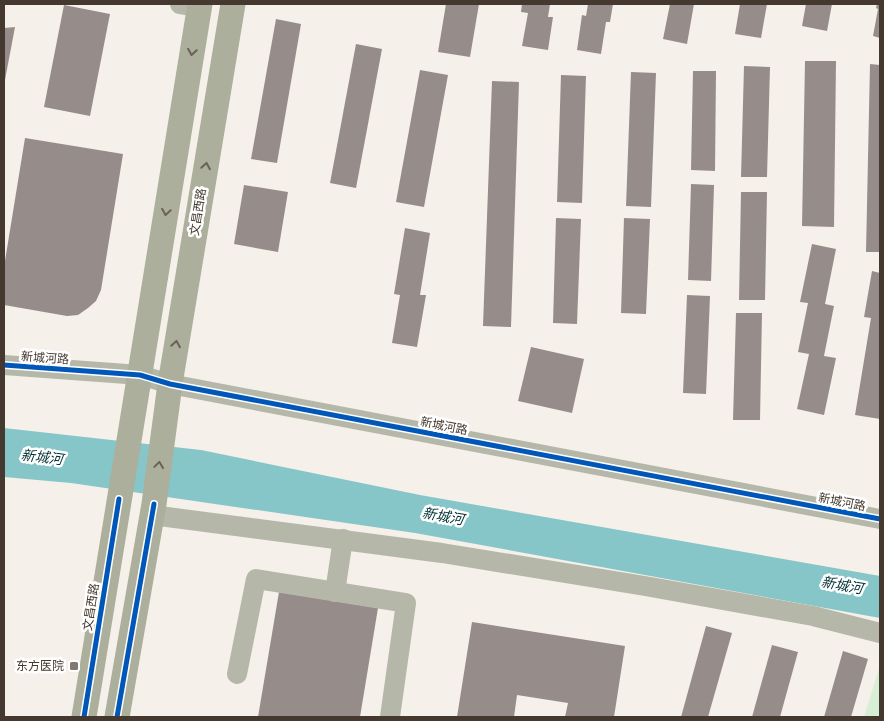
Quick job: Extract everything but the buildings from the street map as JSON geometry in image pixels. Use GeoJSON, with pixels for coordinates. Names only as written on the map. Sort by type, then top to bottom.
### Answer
{"type":"FeatureCollection","features":[{"type":"Feature","properties":{"kind":"main road","name":"文昌西路"},"geometry":{"type":"LineString","coordinates":[[117,717],[153,510],[170,384],[233,4]]}},
{"type":"Feature","properties":{"kind":"main road","name":"文昌西路"},"geometry":{"type":"LineString","coordinates":[[84,717],[140,375],[193,5]]}},
{"type":"Feature","properties":{"kind":"street","name":"新城河路"},"geometry":{"type":"LineString","coordinates":[[4,365],[140,375],[170,384],[880,519]]}},
{"type":"Feature","properties":{"kind":"street"},"geometry":{"type":"LineString","coordinates":[[153,510],[442,553],[645,586],[813,616],[880,633]]}},
{"type":"Feature","properties":{"kind":"street"},"geometry":{"type":"LineString","coordinates":[[335,592],[343,539]]}},
{"type":"Feature","properties":{"kind":"street"},"geometry":{"type":"LineString","coordinates":[[237,674],[256,579],[406,603],[390,717]]}},
{"type":"Feature","properties":{"kind":"green space"},"geometry":{"type":"Polygon","coordinates":[[[880,665],[880,717],[864,717],[880,665]]]}},
{"type":"Feature","properties":{"kind":"water","name":"新城河"},"geometry":{"type":"Polygon","coordinates":[[[4,428],[201,450],[420,495],[880,576],[880,618],[415,533],[71,483],[4,477],[4,428]]]}},
{"type":"Feature","properties":{"kind":"cycle path"},"geometry":{"type":"LineString","coordinates":[[4,365],[140,375],[170,384],[880,519]]}},
{"type":"Feature","properties":{"kind":"cycle path"},"geometry":{"type":"LineString","coordinates":[[84,717],[119,499]]}},
{"type":"Feature","properties":{"kind":"cycle path"},"geometry":{"type":"LineString","coordinates":[[117,717],[154,504]]}},
{"type":"Feature","properties":{"kind":"place","name":"东方医院"},"geometry":{"type":"Point","coordinates":[74,666]}}]}
